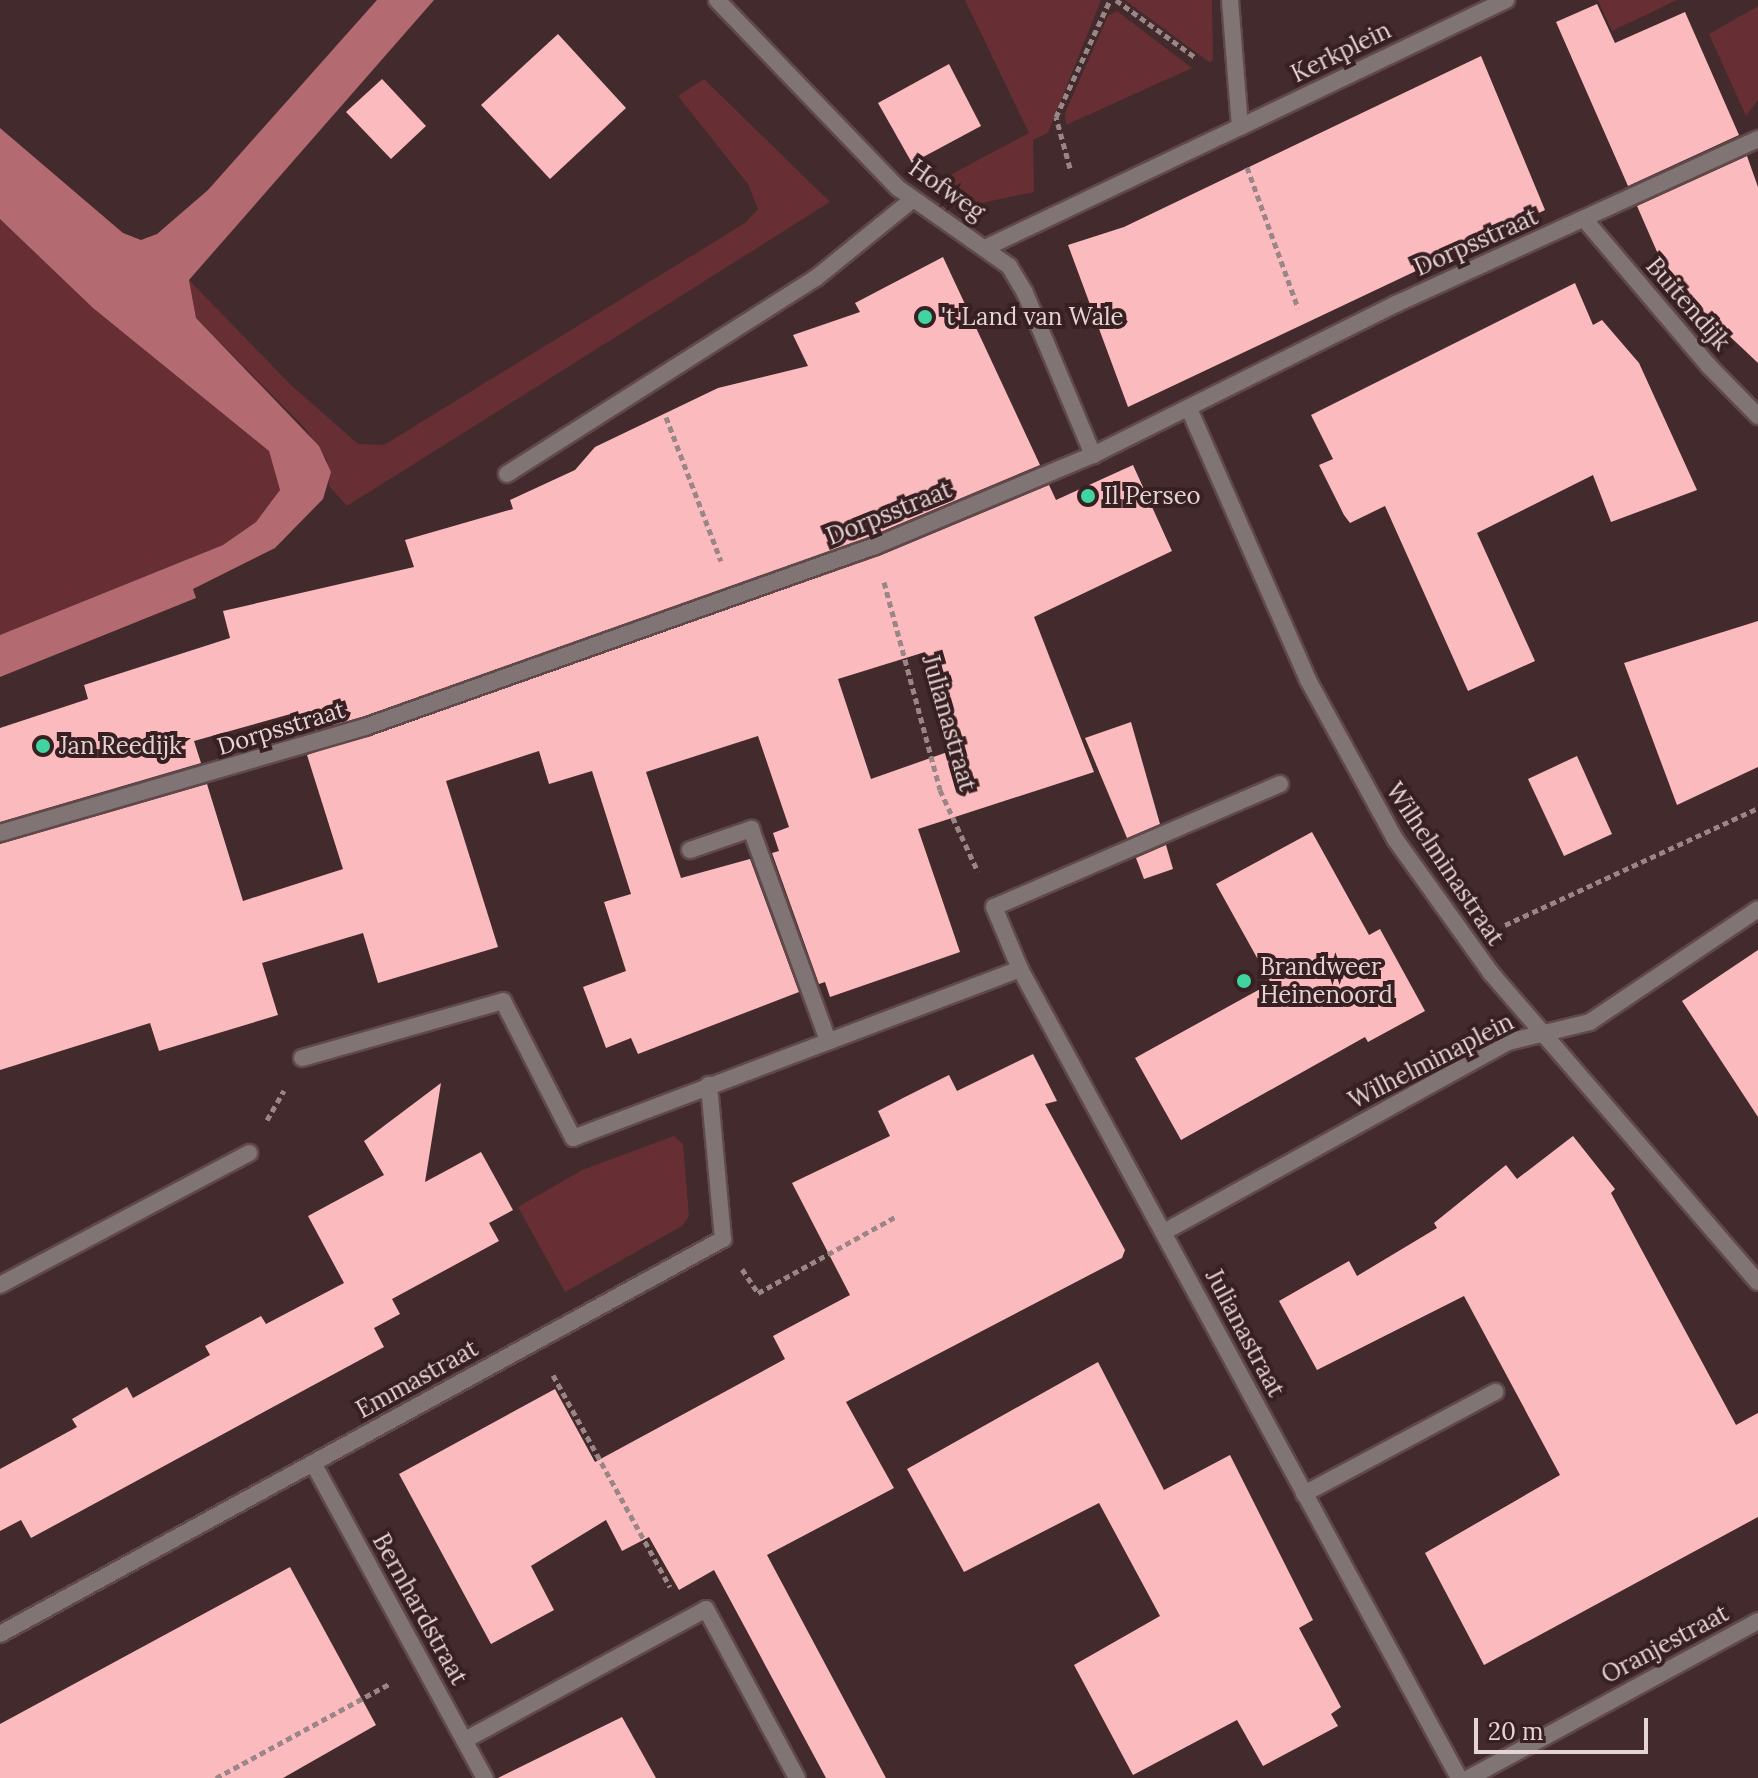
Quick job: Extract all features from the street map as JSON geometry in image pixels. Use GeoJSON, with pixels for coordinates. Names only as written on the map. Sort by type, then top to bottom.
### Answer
{"type":"FeatureCollection","features":[{"type":"Feature","properties":{"kind":"street","name":"Hofweg"},"geometry":{"type":"LineString","coordinates":[[717,0],[912,200],[987,247],[1009,266],[1025,293],[1093,455]]}},
{"type":"Feature","properties":{"kind":"street"},"geometry":{"type":"LineString","coordinates":[[1230,0],[1232,63],[1240,127]]}},
{"type":"Feature","properties":{"kind":"street","name":"Kerkplein"},"geometry":{"type":"LineString","coordinates":[[987,247],[1506,0]]}},
{"type":"Feature","properties":{"kind":"street","name":"Dorpsstraat"},"geometry":{"type":"LineString","coordinates":[[0,833],[365,727],[736,599],[875,546],[1190,411],[1313,346],[1758,139]]}},
{"type":"Feature","properties":{"kind":"street"},"geometry":{"type":"LineString","coordinates":[[507,474],[816,278],[912,200]]}},
{"type":"Feature","properties":{"kind":"street","name":"Buitendijk"},"geometry":{"type":"LineString","coordinates":[[1585,220],[1699,355],[1758,416]]}},
{"type":"Feature","properties":{"kind":"street","name":"Wilhelminastraat"},"geometry":{"type":"LineString","coordinates":[[1190,411],[1278,614],[1345,751],[1395,839],[1467,942],[1543,1035],[1758,1282]]}},
{"type":"Feature","properties":{"kind":"street"},"geometry":{"type":"LineString","coordinates":[[994,907],[1280,784]]}},
{"type":"Feature","properties":{"kind":"street"},"geometry":{"type":"LineString","coordinates":[[690,850],[751,829],[828,1041]]}},
{"type":"Feature","properties":{"kind":"street","name":"Julianastraat"},"geometry":{"type":"LineString","coordinates":[[994,907],[1020,969],[1459,1778]]}},
{"type":"Feature","properties":{"kind":"street","name":"Wilhelminaplein"},"geometry":{"type":"LineString","coordinates":[[1164,1232],[1508,1042],[1590,1022],[1758,909]]}},
{"type":"Feature","properties":{"kind":"street"},"geometry":{"type":"LineString","coordinates":[[302,1058],[503,1001],[573,1138],[1020,969]]}},
{"type":"Feature","properties":{"kind":"street"},"geometry":{"type":"LineString","coordinates":[[709,1085],[723,1239]]}},
{"type":"Feature","properties":{"kind":"street"},"geometry":{"type":"LineString","coordinates":[[0,1285],[249,1153]]}},
{"type":"Feature","properties":{"kind":"street","name":"Emmastraat"},"geometry":{"type":"LineString","coordinates":[[0,1634],[723,1239]]}},
{"type":"Feature","properties":{"kind":"street"},"geometry":{"type":"LineString","coordinates":[[1304,1494],[1495,1392]]}},
{"type":"Feature","properties":{"kind":"street","name":"Bernhardstraat"},"geometry":{"type":"LineString","coordinates":[[313,1463],[485,1778]]}},
{"type":"Feature","properties":{"kind":"street"},"geometry":{"type":"LineString","coordinates":[[465,1740],[706,1609],[797,1778]]}},
{"type":"Feature","properties":{"kind":"street","name":"Oranjestraat"},"geometry":{"type":"LineString","coordinates":[[1469,1778],[1758,1621]]}},
{"type":"Feature","properties":{"kind":"path"},"geometry":{"type":"LineString","coordinates":[[1082,203],[1056,117],[1113,0],[1204,68],[1232,63]]}},
{"type":"Feature","properties":{"kind":"path"},"geometry":{"type":"LineString","coordinates":[[1240,127],[1259,209],[1313,346]]}},
{"type":"Feature","properties":{"kind":"path"},"geometry":{"type":"LineString","coordinates":[[653,382],[736,599]]}},
{"type":"Feature","properties":{"kind":"path","name":"Julianastraat"},"geometry":{"type":"LineString","coordinates":[[875,546],[940,790],[994,907]]}},
{"type":"Feature","properties":{"kind":"path"},"geometry":{"type":"LineString","coordinates":[[1467,942],[1758,808]]}},
{"type":"Feature","properties":{"kind":"path"},"geometry":{"type":"LineString","coordinates":[[249,1153],[302,1058]]}},
{"type":"Feature","properties":{"kind":"path"},"geometry":{"type":"LineString","coordinates":[[723,1239],[758,1293],[897,1216]]}},
{"type":"Feature","properties":{"kind":"path"},"geometry":{"type":"LineString","coordinates":[[535,1342],[688,1619]]}},
{"type":"Feature","properties":{"kind":"path"},"geometry":{"type":"LineString","coordinates":[[216,1778],[423,1665]]}},
{"type":"Feature","properties":{"kind":"shaded area"},"geometry":{"type":"Polygon","coordinates":[[[377,0],[434,0],[189,280],[196,318],[319,446],[331,472],[323,499],[275,548],[193,589],[196,598],[0,677],[0,635],[223,545],[256,522],[280,490],[269,451],[93,308],[0,219],[0,128],[123,233],[141,240],[157,234],[208,190],[377,0]]]}},
{"type":"Feature","properties":{"kind":"shaded area"},"geometry":{"type":"Polygon","coordinates":[[[965,0],[1101,0],[1048,133],[1033,140],[1034,192],[958,208],[933,184],[1029,133],[965,0]]]}},
{"type":"Feature","properties":{"kind":"shaded area"},"geometry":{"type":"Polygon","coordinates":[[[1125,0],[1212,0],[1213,60],[1209,62],[1125,0]]]}},
{"type":"Feature","properties":{"kind":"shaded area"},"geometry":{"type":"Polygon","coordinates":[[[1598,0],[1677,0],[1612,31],[1598,0]]]}},
{"type":"Feature","properties":{"kind":"shaded area"},"geometry":{"type":"Polygon","coordinates":[[[1758,6],[1758,100],[1746,116],[1709,34],[1758,6]]]}},
{"type":"Feature","properties":{"kind":"shaded area"},"geometry":{"type":"Polygon","coordinates":[[[1117,11],[1192,68],[1066,125],[1065,113],[1108,16],[1117,11]]]}},
{"type":"Feature","properties":{"kind":"shaded area"},"geometry":{"type":"Polygon","coordinates":[[[704,79],[830,202],[347,506],[329,486],[327,460],[304,427],[196,318],[189,280],[291,385],[358,444],[384,445],[745,223],[758,209],[748,184],[678,96],[704,79]]]}},
{"type":"Feature","properties":{"kind":"shaded area"},"geometry":{"type":"Polygon","coordinates":[[[0,219],[93,308],[269,451],[280,491],[256,522],[223,545],[0,635],[0,219]]]}},
{"type":"Feature","properties":{"kind":"shaded area"},"geometry":{"type":"Polygon","coordinates":[[[674,1136],[683,1144],[689,1216],[682,1226],[565,1292],[518,1207],[582,1170],[674,1136]]]}},
{"type":"Feature","properties":{"kind":"building"},"geometry":{"type":"Polygon","coordinates":[[[1597,4],[1615,43],[1685,12],[1739,135],[1628,186],[1556,22],[1597,4]]]}},
{"type":"Feature","properties":{"kind":"building"},"geometry":{"type":"Polygon","coordinates":[[[558,34],[626,108],[550,179],[481,105],[558,34]]]}},
{"type":"Feature","properties":{"kind":"building"},"geometry":{"type":"Polygon","coordinates":[[[1481,56],[1545,210],[1128,407],[1068,245],[1124,227],[1481,56]]]}},
{"type":"Feature","properties":{"kind":"building"},"geometry":{"type":"Polygon","coordinates":[[[949,64],[981,126],[912,163],[878,103],[949,64]]]}},
{"type":"Feature","properties":{"kind":"building"},"geometry":{"type":"Polygon","coordinates":[[[382,79],[426,126],[391,159],[346,112],[382,79]]]}},
{"type":"Feature","properties":{"kind":"building"},"geometry":{"type":"Polygon","coordinates":[[[1747,156],[1758,187],[1758,363],[1669,279],[1637,206],[1747,156]]]}},
{"type":"Feature","properties":{"kind":"building"},"geometry":{"type":"Polygon","coordinates":[[[943,257],[1040,465],[871,536],[362,717],[301,734],[294,713],[194,741],[201,763],[0,822],[0,728],[88,699],[84,685],[230,638],[223,611],[414,567],[405,540],[513,509],[510,500],[575,470],[595,447],[718,388],[808,366],[793,335],[860,312],[855,303],[943,257]]]}},
{"type":"Feature","properties":{"kind":"building"},"geometry":{"type":"Polygon","coordinates":[[[1575,283],[1593,325],[1602,320],[1639,363],[1697,490],[1611,522],[1593,475],[1477,533],[1535,661],[1468,691],[1385,506],[1350,523],[1344,515],[1319,465],[1333,459],[1311,415],[1575,283]]]}},
{"type":"Feature","properties":{"kind":"building"},"geometry":{"type":"Polygon","coordinates":[[[1133,465],[1172,551],[1034,617],[1094,772],[918,829],[960,952],[830,997],[825,982],[819,984],[772,853],[779,851],[773,833],[789,827],[758,736],[646,772],[681,878],[750,859],[799,992],[638,1054],[631,1038],[606,1048],[583,987],[626,971],[604,902],[631,894],[592,771],[549,784],[539,751],[446,781],[498,947],[378,983],[363,933],[262,963],[278,1015],[159,1051],[150,1023],[0,1070],[0,844],[207,784],[243,901],[343,869],[307,755],[879,556],[1049,485],[1056,500],[1133,465]],[[925,652],[838,679],[871,779],[956,749],[925,652]]]}},
{"type":"Feature","properties":{"kind":"building"},"geometry":{"type":"Polygon","coordinates":[[[1758,621],[1758,767],[1677,805],[1624,663],[1758,621]]]}},
{"type":"Feature","properties":{"kind":"building"},"geometry":{"type":"Polygon","coordinates":[[[1131,722],[1160,824],[1127,838],[1085,738],[1131,722]]]}},
{"type":"Feature","properties":{"kind":"building"},"geometry":{"type":"Polygon","coordinates":[[[1577,756],[1612,834],[1564,856],[1528,779],[1577,756]]]}},
{"type":"Feature","properties":{"kind":"building"},"geometry":{"type":"Polygon","coordinates":[[[1312,832],[1369,935],[1380,929],[1425,1011],[1368,1042],[1365,1037],[1181,1140],[1135,1058],[1271,983],[1216,884],[1312,832]]]}},
{"type":"Feature","properties":{"kind":"building"},"geometry":{"type":"Polygon","coordinates":[[[1166,845],[1173,869],[1144,879],[1136,858],[1166,845]]]}},
{"type":"Feature","properties":{"kind":"building"},"geometry":{"type":"Polygon","coordinates":[[[1758,950],[1758,1117],[1682,1001],[1758,950]]]}},
{"type":"Feature","properties":{"kind":"building"},"geometry":{"type":"Polygon","coordinates":[[[1033,1054],[1057,1101],[1045,1104],[1125,1250],[1122,1258],[846,1402],[894,1488],[767,1555],[886,1778],[826,1778],[714,1570],[679,1590],[649,1537],[622,1551],[606,1520],[531,1566],[554,1610],[491,1644],[399,1474],[555,1389],[595,1462],[785,1359],[773,1336],[850,1295],[792,1183],[890,1136],[878,1111],[949,1075],[957,1091],[1033,1054]]]}},
{"type":"Feature","properties":{"kind":"building"},"geometry":{"type":"Polygon","coordinates":[[[441,1083],[425,1182],[481,1152],[513,1210],[489,1223],[499,1241],[392,1299],[400,1314],[374,1328],[384,1347],[31,1538],[21,1520],[0,1531],[0,1469],[77,1427],[72,1419],[127,1387],[133,1398],[210,1355],[205,1346],[261,1316],[266,1324],[344,1283],[308,1216],[384,1175],[364,1141],[441,1083]]]}},
{"type":"Feature","properties":{"kind":"building"},"geometry":{"type":"Polygon","coordinates":[[[1573,1136],[1615,1189],[1611,1193],[1736,1425],[1758,1413],[1758,1517],[1484,1665],[1425,1553],[1560,1475],[1464,1296],[1317,1370],[1279,1301],[1349,1261],[1357,1276],[1437,1228],[1434,1223],[1506,1165],[1517,1179],[1573,1136]]]}},
{"type":"Feature","properties":{"kind":"building"},"geometry":{"type":"Polygon","coordinates":[[[1098,1362],[1164,1490],[1230,1455],[1313,1620],[1299,1628],[1341,1707],[1331,1714],[1338,1726],[1263,1766],[1237,1720],[1133,1775],[1074,1665],[1160,1616],[1099,1503],[964,1572],[907,1469],[1098,1362]]]}},
{"type":"Feature","properties":{"kind":"building"},"geometry":{"type":"Polygon","coordinates":[[[290,1567],[376,1725],[283,1778],[0,1778],[0,1724],[290,1567]]]}},
{"type":"Feature","properties":{"kind":"building"},"geometry":{"type":"Polygon","coordinates":[[[622,1717],[656,1778],[498,1778],[622,1717]]]}},
{"type":"Feature","properties":{"kind":"place","name":"'t Land van Wale"},"geometry":{"type":"Point","coordinates":[925,317]}},
{"type":"Feature","properties":{"kind":"place","name":"Il Perseo"},"geometry":{"type":"Point","coordinates":[1088,496]}},
{"type":"Feature","properties":{"kind":"place","name":"Jan Reedijk"},"geometry":{"type":"Point","coordinates":[43,746]}},
{"type":"Feature","properties":{"kind":"place","name":"Brandweer Heinenoord"},"geometry":{"type":"Point","coordinates":[1244,981]}}]}
